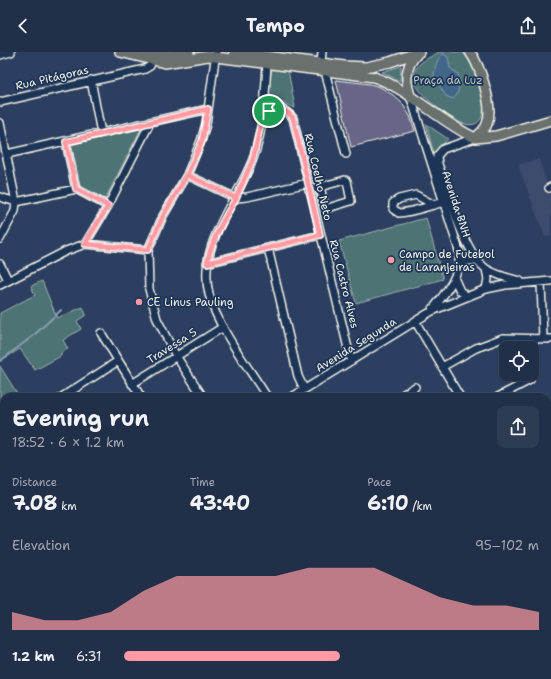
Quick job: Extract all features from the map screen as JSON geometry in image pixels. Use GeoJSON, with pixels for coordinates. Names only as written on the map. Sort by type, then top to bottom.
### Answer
{"type":"FeatureCollection","features":[{"type":"Feature","properties":{"kind":"main road"},"geometry":{"type":"LineString","coordinates":[[120,52],[150,56],[170,63],[216,55],[267,64],[323,67],[376,66],[402,59],[419,52]]}},
{"type":"Feature","properties":{"kind":"main road"},"geometry":{"type":"LineString","coordinates":[[150,56],[188,52]]}},
{"type":"Feature","properties":{"kind":"main road"},"geometry":{"type":"LineString","coordinates":[[234,52],[374,77],[386,82],[453,127],[475,138],[496,136],[551,120]]}},
{"type":"Feature","properties":{"kind":"main road"},"geometry":{"type":"LineString","coordinates":[[411,98],[406,82],[406,73],[413,58],[419,52]]}},
{"type":"Feature","properties":{"kind":"main road"},"geometry":{"type":"LineString","coordinates":[[470,52],[476,63],[490,106],[487,126],[475,138]]}},
{"type":"Feature","properties":{"kind":"street"},"geometry":{"type":"LineString","coordinates":[[0,55],[11,52]]}},
{"type":"Feature","properties":{"kind":"street"},"geometry":{"type":"LineString","coordinates":[[322,52],[323,67],[346,154]]}},
{"type":"Feature","properties":{"kind":"street"},"geometry":{"type":"LineString","coordinates":[[200,393],[176,356],[157,319],[149,289],[148,250],[163,216],[187,175],[202,141],[216,55]]}},
{"type":"Feature","properties":{"kind":"street","name":"Rua Pitágoras"},"geometry":{"type":"LineString","coordinates":[[0,102],[91,80],[145,69],[150,66],[150,56]]}},
{"type":"Feature","properties":{"kind":"street"},"geometry":{"type":"LineString","coordinates":[[264,393],[223,327],[209,295],[207,263],[210,247],[236,198],[253,159],[264,110],[267,64]]}},
{"type":"Feature","properties":{"kind":"street"},"geometry":{"type":"LineString","coordinates":[[91,80],[101,133]]}},
{"type":"Feature","properties":{"kind":"street","name":"Rua Coelho Neto"},"geometry":{"type":"LineString","coordinates":[[265,98],[279,108],[286,110],[293,118],[320,235]]}},
{"type":"Feature","properties":{"kind":"street","name":"Avenida BNH"},"geometry":{"type":"LineString","coordinates":[[411,98],[460,254],[460,265],[455,280],[432,311]]}},
{"type":"Feature","properties":{"kind":"street"},"geometry":{"type":"LineString","coordinates":[[264,110],[269,111],[279,108]]}},
{"type":"Feature","properties":{"kind":"street"},"geometry":{"type":"LineString","coordinates":[[7,154],[208,109]]}},
{"type":"Feature","properties":{"kind":"street"},"geometry":{"type":"LineString","coordinates":[[0,123],[16,202],[14,211],[0,239]]}},
{"type":"Feature","properties":{"kind":"street"},"geometry":{"type":"LineString","coordinates":[[85,244],[108,206],[150,123]]}},
{"type":"Feature","properties":{"kind":"street","name":"Avenida BNH"},"geometry":{"type":"LineString","coordinates":[[475,138],[443,149],[437,156],[438,164],[465,238],[477,262],[486,269],[524,283]]}},
{"type":"Feature","properties":{"kind":"street"},"geometry":{"type":"LineString","coordinates":[[66,142],[76,189]]}},
{"type":"Feature","properties":{"kind":"street"},"geometry":{"type":"LineString","coordinates":[[187,175],[236,198],[309,186],[320,187],[345,180],[347,181],[351,201],[328,208],[325,207],[320,187]]}},
{"type":"Feature","properties":{"kind":"street"},"geometry":{"type":"LineString","coordinates":[[0,197],[16,202],[76,189],[108,206]]}},
{"type":"Feature","properties":{"kind":"street"},"geometry":{"type":"LineString","coordinates":[[434,205],[416,195],[399,198],[393,203],[393,209],[399,213],[434,205],[444,202]]}},
{"type":"Feature","properties":{"kind":"street"},"geometry":{"type":"LineString","coordinates":[[207,263],[320,235]]}},
{"type":"Feature","properties":{"kind":"street","name":"Rua Castro Alves"},"geometry":{"type":"LineString","coordinates":[[320,235],[352,361]]}},
{"type":"Feature","properties":{"kind":"street"},"geometry":{"type":"LineString","coordinates":[[0,285],[66,250],[85,244],[148,250]]}},
{"type":"Feature","properties":{"kind":"street"},"geometry":{"type":"LineString","coordinates":[[268,248],[298,376],[304,389]]}},
{"type":"Feature","properties":{"kind":"street"},"geometry":{"type":"LineString","coordinates":[[460,265],[467,261],[477,262]]}},
{"type":"Feature","properties":{"kind":"street"},"geometry":{"type":"LineString","coordinates":[[0,264],[8,280]]}},
{"type":"Feature","properties":{"kind":"street"},"geometry":{"type":"LineString","coordinates":[[486,269],[488,279],[486,289]]}},
{"type":"Feature","properties":{"kind":"street"},"geometry":{"type":"LineString","coordinates":[[455,280],[460,291],[467,296],[486,289],[524,283],[551,281]]}},
{"type":"Feature","properties":{"kind":"street"},"geometry":{"type":"LineString","coordinates":[[541,282],[543,339]]}},
{"type":"Feature","properties":{"kind":"street","name":"Avenida Segunda"},"geometry":{"type":"LineString","coordinates":[[298,393],[432,311],[467,296]]}},
{"type":"Feature","properties":{"kind":"street"},"geometry":{"type":"LineString","coordinates":[[415,321],[458,393]]}},
{"type":"Feature","properties":{"kind":"street","name":"Travessa 5"},"geometry":{"type":"LineString","coordinates":[[132,384],[223,327]]}},
{"type":"Feature","properties":{"kind":"street"},"geometry":{"type":"LineString","coordinates":[[101,333],[138,393]]}},
{"type":"Feature","properties":{"kind":"street"},"geometry":{"type":"LineString","coordinates":[[442,367],[476,348],[503,338],[551,339]]}},
{"type":"Feature","properties":{"kind":"street"},"geometry":{"type":"LineString","coordinates":[[68,393],[118,361]]}},
{"type":"Feature","properties":{"kind":"street"},"geometry":{"type":"LineString","coordinates":[[506,393],[528,381]]}},
{"type":"Feature","properties":{"kind":"street"},"geometry":{"type":"LineString","coordinates":[[406,393],[416,387]]}},
{"type":"Feature","properties":{"kind":"shaded area"},"geometry":{"type":"Polygon","coordinates":[[[443,54],[448,57],[450,68],[458,74],[459,77],[458,91],[453,99],[446,96],[434,78],[437,62],[443,54]]]}},
{"type":"Feature","properties":{"kind":"shaded area"},"geometry":{"type":"Polygon","coordinates":[[[539,159],[547,184],[551,183],[551,236],[545,237],[518,165],[539,159]]]}},
{"type":"Feature","properties":{"kind":"green space","name":"Praça da Luz"},"geometry":{"type":"Polygon","coordinates":[[[439,52],[462,52],[473,66],[484,106],[482,117],[476,124],[465,124],[450,117],[424,96],[418,88],[414,80],[414,73],[416,69],[425,60],[439,52]]]}},
{"type":"Feature","properties":{"kind":"green space"},"geometry":{"type":"Polygon","coordinates":[[[401,66],[400,81],[382,72],[401,66]]]}},
{"type":"Feature","properties":{"kind":"green space"},"geometry":{"type":"Polygon","coordinates":[[[272,68],[288,70],[295,108],[278,101],[271,96],[269,86],[272,68]]]}},
{"type":"Feature","properties":{"kind":"green space"},"geometry":{"type":"Polygon","coordinates":[[[426,124],[448,139],[434,153],[426,124]]]}},
{"type":"Feature","properties":{"kind":"green space"},"geometry":{"type":"Polygon","coordinates":[[[142,127],[104,201],[77,187],[68,144],[142,127]]]}},
{"type":"Feature","properties":{"kind":"green space","name":"Campo de Futebol de Laranjeiras"},"geometry":{"type":"Polygon","coordinates":[[[426,218],[443,279],[356,303],[339,241],[426,218]]]}},
{"type":"Feature","properties":{"kind":"green space"},"geometry":{"type":"Polygon","coordinates":[[[42,281],[57,318],[83,307],[86,315],[77,321],[81,329],[63,340],[68,349],[61,353],[61,356],[35,370],[20,349],[0,361],[0,313],[35,295],[31,286],[42,281]]]}},
{"type":"Feature","properties":{"kind":"green space"},"geometry":{"type":"Polygon","coordinates":[[[0,366],[17,393],[0,393],[0,366]]]}},
{"type":"Feature","properties":{"kind":"building"},"geometry":{"type":"Polygon","coordinates":[[[336,80],[370,84],[380,87],[393,95],[402,103],[410,116],[415,131],[351,147],[336,80]]]}},
{"type":"Feature","properties":{"kind":"waterway"},"geometry":{"type":"LineString","coordinates":[[0,361],[33,336],[61,310]]}},
{"type":"Feature","properties":{"kind":"place","name":"Campo de Futebol de Laranjeiras"},"geometry":{"type":"Point","coordinates":[391,260]}},
{"type":"Feature","properties":{"kind":"place","name":"CE Linus Pauling"},"geometry":{"type":"Point","coordinates":[139,302]}},
{"type":"Feature","properties":{"kind":"route"},"geometry":{"type":"LineString","coordinates":[[269,111],[264,110],[253,159],[236,198],[187,175],[202,141],[208,109],[66,142],[76,189],[108,206],[85,244],[148,250],[163,216],[187,175],[236,198],[210,247],[207,263],[320,235],[293,118],[286,110],[279,108],[269,111]]}}]}
